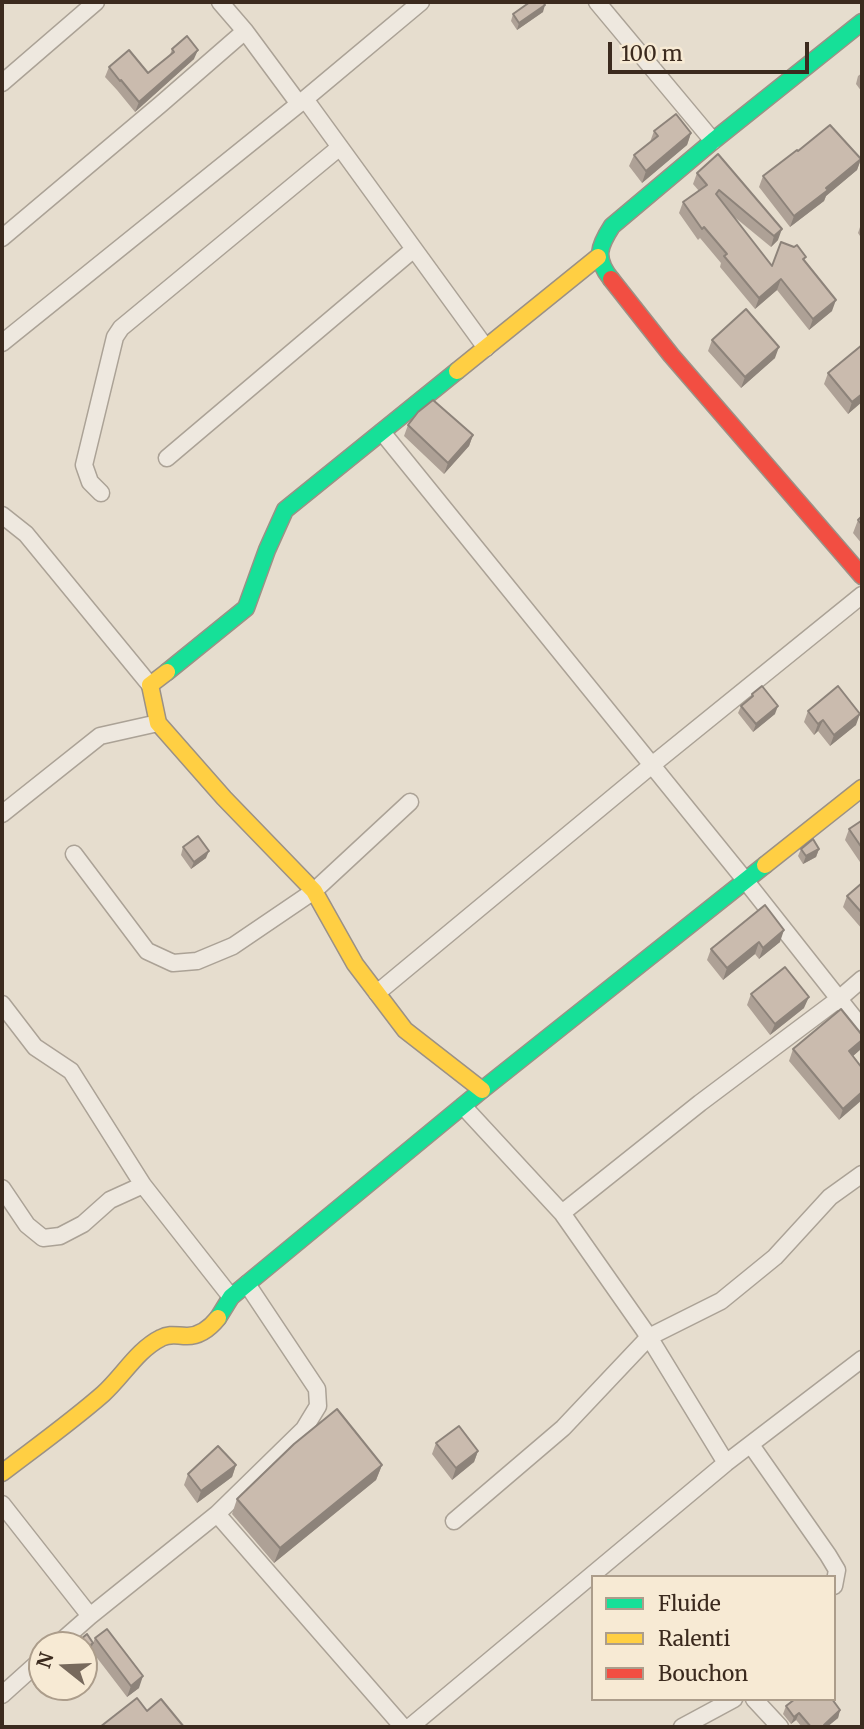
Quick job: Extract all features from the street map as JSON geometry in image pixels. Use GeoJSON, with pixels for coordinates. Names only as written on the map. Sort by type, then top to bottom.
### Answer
{"type":"FeatureCollection","features":[{"type":"Feature","properties":{"kind":"street"},"geometry":{"type":"LineString","coordinates":[[2,83],[96,2]]}},
{"type":"Feature","properties":{"kind":"street"},"geometry":{"type":"LineString","coordinates":[[220,2],[340,147],[486,348]]}},
{"type":"Feature","properties":{"kind":"street"},"geometry":{"type":"LineString","coordinates":[[597,2],[713,141]]}},
{"type":"Feature","properties":{"kind":"street"},"geometry":{"type":"LineString","coordinates":[[3,341],[302,102],[413,4]]}},
{"type":"Feature","properties":{"kind":"street"},"geometry":{"type":"LineString","coordinates":[[862,22],[612,226],[600,245],[598,257],[606,273],[671,355],[862,576]]}},
{"type":"Feature","properties":{"kind":"street"},"geometry":{"type":"LineString","coordinates":[[2,238],[245,31]]}},
{"type":"Feature","properties":{"kind":"street"},"geometry":{"type":"LineString","coordinates":[[101,494],[90,482],[83,465],[115,337],[121,328],[340,147]]}},
{"type":"Feature","properties":{"kind":"street"},"geometry":{"type":"LineString","coordinates":[[167,458],[414,249]]}},
{"type":"Feature","properties":{"kind":"street"},"geometry":{"type":"LineString","coordinates":[[150,685],[246,608],[285,510],[598,257]]}},
{"type":"Feature","properties":{"kind":"street"},"geometry":{"type":"LineString","coordinates":[[382,432],[862,1028]]}},
{"type":"Feature","properties":{"kind":"street"},"geometry":{"type":"LineString","coordinates":[[2,515],[26,534],[150,685],[158,723],[224,798],[314,891],[355,964],[405,1030],[482,1090]]}},
{"type":"Feature","properties":{"kind":"street"},"geometry":{"type":"LineString","coordinates":[[377,993],[862,595]]}},
{"type":"Feature","properties":{"kind":"street"},"geometry":{"type":"LineString","coordinates":[[2,814],[100,736],[158,723]]}},
{"type":"Feature","properties":{"kind":"street"},"geometry":{"type":"LineString","coordinates":[[2,1473],[107,1391],[135,1359],[160,1337],[176,1333],[190,1336],[217,1322],[231,1297],[482,1090],[862,788]]}},
{"type":"Feature","properties":{"kind":"street"},"geometry":{"type":"LineString","coordinates":[[74,854],[146,951],[173,963],[197,961],[233,946],[314,891],[410,802]]}},
{"type":"Feature","properties":{"kind":"street"},"geometry":{"type":"LineString","coordinates":[[562,1213],[862,979]]}},
{"type":"Feature","properties":{"kind":"street"},"geometry":{"type":"LineString","coordinates":[[2,1004],[35,1046],[71,1072],[142,1185],[231,1297]]}},
{"type":"Feature","properties":{"kind":"street"},"geometry":{"type":"LineString","coordinates":[[463,1106],[562,1213],[649,1337],[726,1463]]}},
{"type":"Feature","properties":{"kind":"street"},"geometry":{"type":"LineString","coordinates":[[454,1521],[563,1427],[649,1337],[721,1301],[775,1257],[831,1197],[862,1174]]}},
{"type":"Feature","properties":{"kind":"street"},"geometry":{"type":"LineString","coordinates":[[2,1188],[27,1226],[43,1238],[60,1236],[83,1224],[110,1200],[142,1185]]}},
{"type":"Feature","properties":{"kind":"street"},"geometry":{"type":"LineString","coordinates":[[73,1631],[217,1514],[304,1429],[318,1406],[317,1389],[247,1284]]}},
{"type":"Feature","properties":{"kind":"street"},"geometry":{"type":"LineString","coordinates":[[592,1575],[726,1463],[862,1359]]}},
{"type":"Feature","properties":{"kind":"street"},"geometry":{"type":"LineString","coordinates":[[751,1445],[828,1555],[837,1570],[836,1575]]}},
{"type":"Feature","properties":{"kind":"street"},"geometry":{"type":"LineString","coordinates":[[2,1504],[90,1616]]}},
{"type":"Feature","properties":{"kind":"street"},"geometry":{"type":"LineString","coordinates":[[217,1514],[403,1727]]}},
{"type":"Feature","properties":{"kind":"street"},"geometry":{"type":"LineString","coordinates":[[410,1727],[591,1576]]}},
{"type":"Feature","properties":{"kind":"street"},"geometry":{"type":"LineString","coordinates":[[2,1695],[28,1671]]}},
{"type":"Feature","properties":{"kind":"street"},"geometry":{"type":"LineString","coordinates":[[682,1727],[730,1701]]}},
{"type":"Feature","properties":{"kind":"street"},"geometry":{"type":"LineString","coordinates":[[756,1701],[780,1727]]}},
{"type":"Feature","properties":{"kind":"building"},"geometry":{"type":"Polygon","coordinates":[[[530,2],[543,2],[545,5],[519,23],[513,14],[530,2]]]}},
{"type":"Feature","properties":{"kind":"building"},"geometry":{"type":"Polygon","coordinates":[[[187,36],[198,50],[139,102],[109,67],[129,50],[148,73],[174,52],[172,49],[187,36]]]}},
{"type":"Feature","properties":{"kind":"building"},"geometry":{"type":"Polygon","coordinates":[[[676,114],[691,133],[646,171],[634,155],[658,136],[654,131],[676,114]]]}},
{"type":"Feature","properties":{"kind":"building"},"geometry":{"type":"Polygon","coordinates":[[[830,125],[861,159],[826,188],[828,190],[794,216],[763,176],[830,125]]]}},
{"type":"Feature","properties":{"kind":"building"},"geometry":{"type":"Polygon","coordinates":[[[718,154],[782,229],[774,236],[719,190],[716,194],[772,266],[781,242],[794,247],[797,245],[806,257],[803,259],[836,300],[813,319],[781,279],[759,298],[724,256],[727,254],[704,227],[702,229],[683,202],[707,185],[697,173],[718,154]]]}},
{"type":"Feature","properties":{"kind":"building"},"geometry":{"type":"Polygon","coordinates":[[[746,309],[779,347],[745,377],[712,340],[746,309]]]}},
{"type":"Feature","properties":{"kind":"building"},"geometry":{"type":"Polygon","coordinates":[[[862,345],[862,394],[852,402],[828,373],[862,345]]]}},
{"type":"Feature","properties":{"kind":"building"},"geometry":{"type":"Polygon","coordinates":[[[433,400],[473,435],[448,463],[408,425],[418,412],[433,400]]]}},
{"type":"Feature","properties":{"kind":"building"},"geometry":{"type":"Polygon","coordinates":[[[762,686],[778,706],[756,724],[741,706],[762,686]]]}},
{"type":"Feature","properties":{"kind":"building"},"geometry":{"type":"Polygon","coordinates":[[[838,686],[860,714],[834,735],[823,720],[818,724],[808,711],[838,686]]]}},
{"type":"Feature","properties":{"kind":"building"},"geometry":{"type":"Polygon","coordinates":[[[862,822],[862,848],[849,829],[862,822]]]}},
{"type":"Feature","properties":{"kind":"building"},"geometry":{"type":"Polygon","coordinates":[[[198,836],[209,851],[194,862],[183,847],[198,836]]]}},
{"type":"Feature","properties":{"kind":"building"},"geometry":{"type":"Polygon","coordinates":[[[813,839],[819,849],[806,856],[801,849],[813,839]]]}},
{"type":"Feature","properties":{"kind":"building"},"geometry":{"type":"Polygon","coordinates":[[[862,883],[862,913],[847,896],[862,883]]]}},
{"type":"Feature","properties":{"kind":"building"},"geometry":{"type":"Polygon","coordinates":[[[765,905],[784,930],[763,948],[759,942],[727,968],[711,949],[765,905]]]}},
{"type":"Feature","properties":{"kind":"building"},"geometry":{"type":"Polygon","coordinates":[[[785,967],[809,997],[775,1024],[751,994],[785,967]]]}},
{"type":"Feature","properties":{"kind":"building"},"geometry":{"type":"Polygon","coordinates":[[[841,1009],[862,1035],[862,1040],[849,1051],[862,1068],[862,1092],[843,1109],[793,1049],[841,1009]]]}},
{"type":"Feature","properties":{"kind":"building"},"geometry":{"type":"Polygon","coordinates":[[[337,1409],[382,1465],[280,1548],[237,1499],[294,1444],[337,1409]]]}},
{"type":"Feature","properties":{"kind":"building"},"geometry":{"type":"Polygon","coordinates":[[[459,1426],[478,1451],[456,1468],[436,1443],[459,1426]]]}},
{"type":"Feature","properties":{"kind":"building"},"geometry":{"type":"Polygon","coordinates":[[[218,1446],[236,1465],[201,1491],[188,1474],[218,1446]]]}},
{"type":"Feature","properties":{"kind":"building"},"geometry":{"type":"Polygon","coordinates":[[[107,1629],[143,1676],[131,1686],[98,1642],[98,1636],[107,1629]]]}},
{"type":"Feature","properties":{"kind":"building"},"geometry":{"type":"Polygon","coordinates":[[[137,1698],[147,1711],[161,1699],[184,1727],[100,1727],[137,1698]]]}},
{"type":"Feature","properties":{"kind":"building"},"geometry":{"type":"Polygon","coordinates":[[[792,1701],[833,1701],[840,1710],[824,1725],[826,1727],[811,1727],[799,1713],[794,1717],[786,1706],[792,1701]]]}},
{"type":"Feature","properties":{"kind":"traffic: fast"},"geometry":{"type":"LineString","coordinates":[[611,279],[602,265],[600,252],[612,226],[862,22]]}},
{"type":"Feature","properties":{"kind":"traffic: fast"},"geometry":{"type":"LineString","coordinates":[[167,672],[246,608],[285,510],[457,371]]}},
{"type":"Feature","properties":{"kind":"traffic: fast"},"geometry":{"type":"LineString","coordinates":[[218,1318],[231,1297],[482,1090],[765,865]]}},
{"type":"Feature","properties":{"kind":"traffic: slow"},"geometry":{"type":"LineString","coordinates":[[457,371],[598,257]]}},
{"type":"Feature","properties":{"kind":"traffic: slow"},"geometry":{"type":"LineString","coordinates":[[167,672],[150,685],[158,723],[224,798],[314,891],[355,964],[405,1030],[482,1090]]}},
{"type":"Feature","properties":{"kind":"traffic: slow"},"geometry":{"type":"LineString","coordinates":[[765,865],[862,788]]}},
{"type":"Feature","properties":{"kind":"traffic: slow"},"geometry":{"type":"LineString","coordinates":[[2,1473],[103,1394],[152,1343],[167,1336],[196,1335],[218,1318]]}},
{"type":"Feature","properties":{"kind":"traffic: jam"},"geometry":{"type":"LineString","coordinates":[[611,279],[671,355],[862,576]]}}]}
